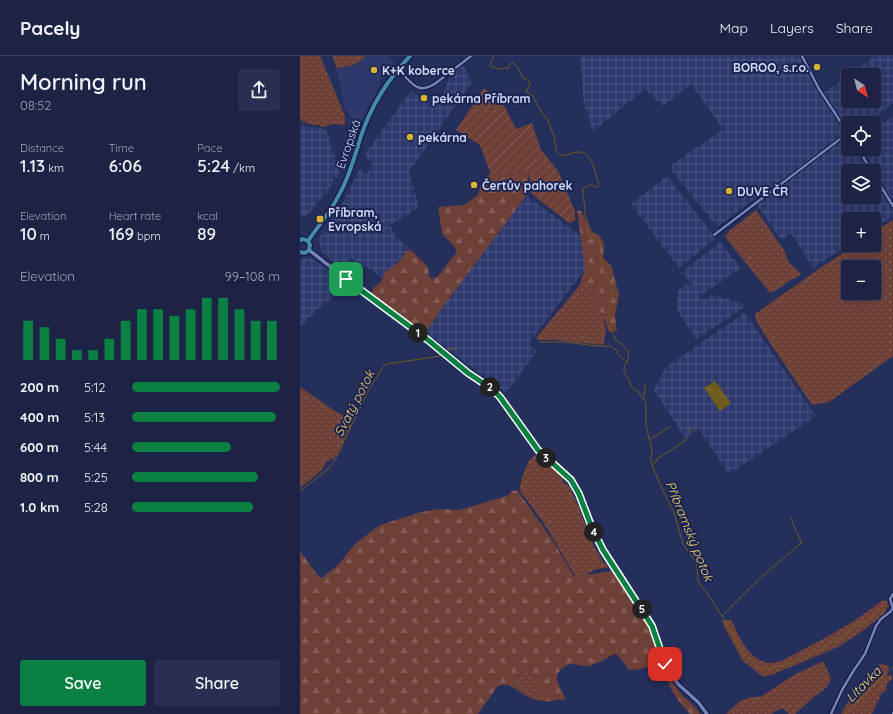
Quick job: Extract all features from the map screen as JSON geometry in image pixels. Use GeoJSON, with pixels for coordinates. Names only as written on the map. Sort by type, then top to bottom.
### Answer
{"type":"FeatureCollection","features":[{"type":"Feature","properties":{"kind":"main road","name":"Evropská"},"geometry":{"type":"LineString","coordinates":[[308,241],[341,193],[372,108],[383,89],[410,56]]}},
{"type":"Feature","properties":{"kind":"main road"},"geometry":{"type":"LineString","coordinates":[[300,240],[304,239],[308,241],[310,244],[309,250]]}},
{"type":"Feature","properties":{"kind":"main road"},"geometry":{"type":"LineString","coordinates":[[300,252],[305,253],[309,250]]}},
{"type":"Feature","properties":{"kind":"main road"},"geometry":{"type":"LineString","coordinates":[[309,250],[428,340],[468,373],[492,389],[500,397],[538,450],[575,486],[596,538],[652,626],[669,673],[679,685],[698,702],[706,714]]}},
{"type":"Feature","properties":{"kind":"street"},"geometry":{"type":"LineString","coordinates":[[398,69],[416,87],[423,89],[436,83],[471,56]]}},
{"type":"Feature","properties":{"kind":"street"},"geometry":{"type":"LineString","coordinates":[[802,56],[819,89],[841,122]]}},
{"type":"Feature","properties":{"kind":"street"},"geometry":{"type":"LineString","coordinates":[[714,235],[841,138]]}},
{"type":"Feature","properties":{"kind":"street"},"geometry":{"type":"LineString","coordinates":[[881,186],[893,206]]}},
{"type":"Feature","properties":{"kind":"street"},"geometry":{"type":"LineString","coordinates":[[831,714],[842,690],[865,654],[876,626],[893,608],[890,599],[893,594]]}},
{"type":"Feature","properties":{"kind":"shaded area"},"geometry":{"type":"Polygon","coordinates":[[[366,56],[387,56],[395,63],[380,81],[379,87],[366,110],[356,139],[347,119],[351,117],[344,107],[336,68],[353,66],[366,56]]]}},
{"type":"Feature","properties":{"kind":"shaded area"},"geometry":{"type":"Polygon","coordinates":[[[579,56],[801,56],[822,94],[841,81],[841,108],[881,108],[881,68],[859,68],[875,56],[893,56],[893,103],[875,116],[841,116],[841,156],[881,156],[881,125],[893,116],[893,216],[881,224],[881,212],[841,212],[841,250],[813,268],[791,233],[781,240],[757,205],[774,192],[770,187],[717,226],[672,171],[672,165],[723,129],[691,84],[663,106],[645,89],[593,131],[584,104],[579,56]]]}},
{"type":"Feature","properties":{"kind":"shaded area"},"geometry":{"type":"Polygon","coordinates":[[[462,63],[472,82],[409,172],[419,207],[390,225],[396,237],[409,248],[384,279],[351,258],[342,269],[321,251],[319,238],[341,207],[359,170],[367,174],[372,166],[365,154],[411,91],[434,107],[444,92],[452,72],[462,63]]]}},
{"type":"Feature","properties":{"kind":"shaded area"},"geometry":{"type":"Polygon","coordinates":[[[300,125],[326,129],[340,174],[336,178],[332,175],[334,182],[308,215],[300,218],[300,125]]]}},
{"type":"Feature","properties":{"kind":"shaded area"},"geometry":{"type":"Polygon","coordinates":[[[667,176],[716,238],[679,268],[631,204],[667,176]]]}},
{"type":"Feature","properties":{"kind":"shaded area"},"geometry":{"type":"Polygon","coordinates":[[[527,196],[581,236],[585,270],[528,344],[537,351],[506,393],[424,331],[474,262],[527,196]]]}},
{"type":"Feature","properties":{"kind":"shaded area"},"geometry":{"type":"Polygon","coordinates":[[[720,242],[741,268],[700,296],[704,300],[712,295],[744,304],[742,310],[696,339],[677,310],[678,290],[687,285],[692,285],[682,272],[720,242]]]}},
{"type":"Feature","properties":{"kind":"shaded area"},"geometry":{"type":"Polygon","coordinates":[[[306,257],[325,267],[345,285],[332,299],[323,304],[300,327],[300,260],[306,257]]]}},
{"type":"Feature","properties":{"kind":"shaded area"},"geometry":{"type":"Polygon","coordinates":[[[745,313],[816,416],[729,474],[699,429],[685,438],[654,390],[666,367],[745,313]]]}},
{"type":"Feature","properties":{"kind":"green space"},"geometry":{"type":"Polygon","coordinates":[[[300,56],[320,56],[345,116],[345,124],[335,124],[324,127],[304,122],[300,119],[300,56]]]}},
{"type":"Feature","properties":{"kind":"green space"},"geometry":{"type":"Polygon","coordinates":[[[333,56],[366,56],[352,65],[336,68],[333,56]]]}},
{"type":"Feature","properties":{"kind":"green space"},"geometry":{"type":"Polygon","coordinates":[[[484,88],[503,103],[516,129],[532,123],[541,150],[558,171],[575,211],[575,220],[569,223],[532,194],[529,172],[491,175],[480,145],[456,130],[484,88]]]}},
{"type":"Feature","properties":{"kind":"green space"},"geometry":{"type":"Polygon","coordinates":[[[529,172],[526,196],[439,312],[424,336],[371,294],[373,288],[381,282],[385,272],[399,262],[405,252],[410,249],[428,267],[429,276],[432,279],[438,276],[456,253],[456,249],[442,233],[438,207],[464,205],[478,195],[481,185],[487,175],[529,172]]]}},
{"type":"Feature","properties":{"kind":"green space"},"geometry":{"type":"Polygon","coordinates":[[[577,210],[581,211],[592,232],[599,235],[604,244],[603,258],[611,265],[619,295],[615,315],[617,331],[609,332],[587,282],[584,280],[579,285],[585,270],[577,210]]]}},
{"type":"Feature","properties":{"kind":"green space"},"geometry":{"type":"Polygon","coordinates":[[[756,210],[784,250],[790,264],[801,274],[770,293],[725,237],[729,231],[756,210]]]}},
{"type":"Feature","properties":{"kind":"green space"},"geometry":{"type":"Polygon","coordinates":[[[893,220],[893,356],[829,402],[812,405],[762,331],[755,318],[755,314],[844,252],[881,252],[881,228],[893,220]]]}},
{"type":"Feature","properties":{"kind":"green space"},"geometry":{"type":"Polygon","coordinates":[[[584,280],[587,282],[603,316],[606,331],[604,343],[602,345],[556,340],[537,340],[537,337],[584,280]]]}},
{"type":"Feature","properties":{"kind":"green space"},"geometry":{"type":"Polygon","coordinates":[[[300,387],[338,413],[352,420],[337,455],[326,462],[322,470],[300,488],[300,387]]]}},
{"type":"Feature","properties":{"kind":"green space"},"geometry":{"type":"Polygon","coordinates":[[[536,454],[551,465],[562,478],[563,482],[569,486],[592,542],[603,562],[608,566],[607,568],[597,569],[577,577],[548,530],[520,491],[523,474],[529,461],[536,454]]]}},
{"type":"Feature","properties":{"kind":"green space"},"geometry":{"type":"Polygon","coordinates":[[[517,490],[551,538],[574,576],[614,571],[642,614],[653,636],[661,662],[667,674],[681,694],[696,708],[700,714],[690,714],[681,704],[671,689],[665,671],[660,664],[637,670],[629,670],[616,654],[589,666],[571,664],[562,669],[558,674],[557,680],[565,700],[547,701],[537,700],[524,695],[510,686],[502,685],[497,687],[478,714],[300,714],[300,551],[318,576],[322,578],[339,564],[355,544],[380,525],[421,512],[439,509],[458,510],[466,508],[503,497],[510,494],[512,491],[517,490]],[[528,668],[519,675],[514,685],[518,689],[533,698],[548,700],[528,668]]]}},
{"type":"Feature","properties":{"kind":"green space"},"geometry":{"type":"Polygon","coordinates":[[[885,600],[888,603],[885,613],[864,630],[838,647],[774,674],[763,677],[743,661],[722,621],[732,621],[750,653],[762,661],[773,663],[788,658],[835,632],[863,615],[881,601],[885,600]]]}},
{"type":"Feature","properties":{"kind":"green space"},"geometry":{"type":"Polygon","coordinates":[[[823,661],[831,678],[830,682],[826,688],[795,714],[789,714],[784,709],[780,709],[771,714],[726,714],[740,701],[762,696],[794,675],[823,661]]]}},
{"type":"Feature","properties":{"kind":"green space"},"geometry":{"type":"Polygon","coordinates":[[[880,664],[889,666],[887,676],[892,675],[892,679],[887,683],[886,690],[879,696],[880,699],[877,702],[872,714],[841,714],[851,697],[860,696],[870,686],[867,683],[869,674],[880,664]]]}},
{"type":"Feature","properties":{"kind":"green space"},"geometry":{"type":"Polygon","coordinates":[[[528,668],[549,700],[538,699],[530,696],[522,692],[514,685],[519,675],[528,668]]]}},
{"type":"Feature","properties":{"kind":"water"},"geometry":{"type":"Polygon","coordinates":[[[715,381],[731,403],[720,411],[704,388],[715,381]]]}},
{"type":"Feature","properties":{"kind":"waterway","name":"Příbramský potok"},"geometry":{"type":"LineString","coordinates":[[493,56],[490,65],[492,67],[500,69],[508,68],[510,64],[513,63],[523,78],[529,81],[530,84],[526,92],[532,95],[547,119],[555,138],[555,149],[559,154],[564,156],[580,152],[588,156],[591,160],[599,184],[597,187],[589,185],[583,188],[588,234],[591,239],[600,242],[603,270],[612,285],[613,292],[610,311],[611,330],[615,340],[625,348],[628,354],[627,362],[624,366],[624,372],[631,386],[638,391],[644,400]]}},
{"type":"Feature","properties":{"kind":"waterway","name":"Svatý potok"},"geometry":{"type":"LineString","coordinates":[[540,342],[566,342],[596,346],[611,346],[627,362]]}},
{"type":"Feature","properties":{"kind":"waterway","name":"Svatý potok"},"geometry":{"type":"LineString","coordinates":[[445,351],[449,349],[456,349]]}},
{"type":"Feature","properties":{"kind":"waterway","name":"Svatý potok"},"geometry":{"type":"LineString","coordinates":[[300,491],[328,469],[336,458],[369,389],[384,366],[387,364],[440,356],[442,354]]}},
{"type":"Feature","properties":{"kind":"waterway"},"geometry":{"type":"LineString","coordinates":[[644,399],[645,385]]}},
{"type":"Feature","properties":{"kind":"waterway","name":"Příbramský potok"},"geometry":{"type":"LineString","coordinates":[[645,402],[646,426],[652,450],[652,465],[674,512],[683,544],[695,561],[697,566],[698,581],[729,627],[746,658],[757,667],[767,669],[790,663],[808,656],[835,641],[890,605]]}},
{"type":"Feature","properties":{"kind":"waterway"},"geometry":{"type":"LineString","coordinates":[[650,439],[670,427]]}},
{"type":"Feature","properties":{"kind":"waterway"},"geometry":{"type":"LineString","coordinates":[[652,465],[657,459],[685,441],[688,437]]}},
{"type":"Feature","properties":{"kind":"waterway"},"geometry":{"type":"LineString","coordinates":[[722,616],[759,579],[801,543],[791,518]]}},
{"type":"Feature","properties":{"kind":"waterway","name":"Litavka"},"geometry":{"type":"LineString","coordinates":[[846,714],[865,692],[893,667]]}},
{"type":"Feature","properties":{"kind":"place","name":"BOROO, s.r.o."},"geometry":{"type":"Point","coordinates":[817,67]}},
{"type":"Feature","properties":{"kind":"place","name":"K+K koberce"},"geometry":{"type":"Point","coordinates":[374,70]}},
{"type":"Feature","properties":{"kind":"place","name":"pekárna Příbram"},"geometry":{"type":"Point","coordinates":[424,98]}},
{"type":"Feature","properties":{"kind":"place","name":"pekárna"},"geometry":{"type":"Point","coordinates":[410,137]}},
{"type":"Feature","properties":{"kind":"place","name":"Čertův pahorek"},"geometry":{"type":"Point","coordinates":[474,185]}},
{"type":"Feature","properties":{"kind":"place","name":"DUVE ČR"},"geometry":{"type":"Point","coordinates":[729,191]}},
{"type":"Feature","properties":{"kind":"place","name":"Příbram, Evropská"},"geometry":{"type":"Point","coordinates":[320,219]}},
{"type":"Feature","properties":{"kind":"route"},"geometry":{"type":"LineString","coordinates":[[346,279],[428,340],[461,368],[492,389],[500,397],[538,450],[547,460],[571,480],[579,494],[596,538],[652,626],[665,664]]}}]}
